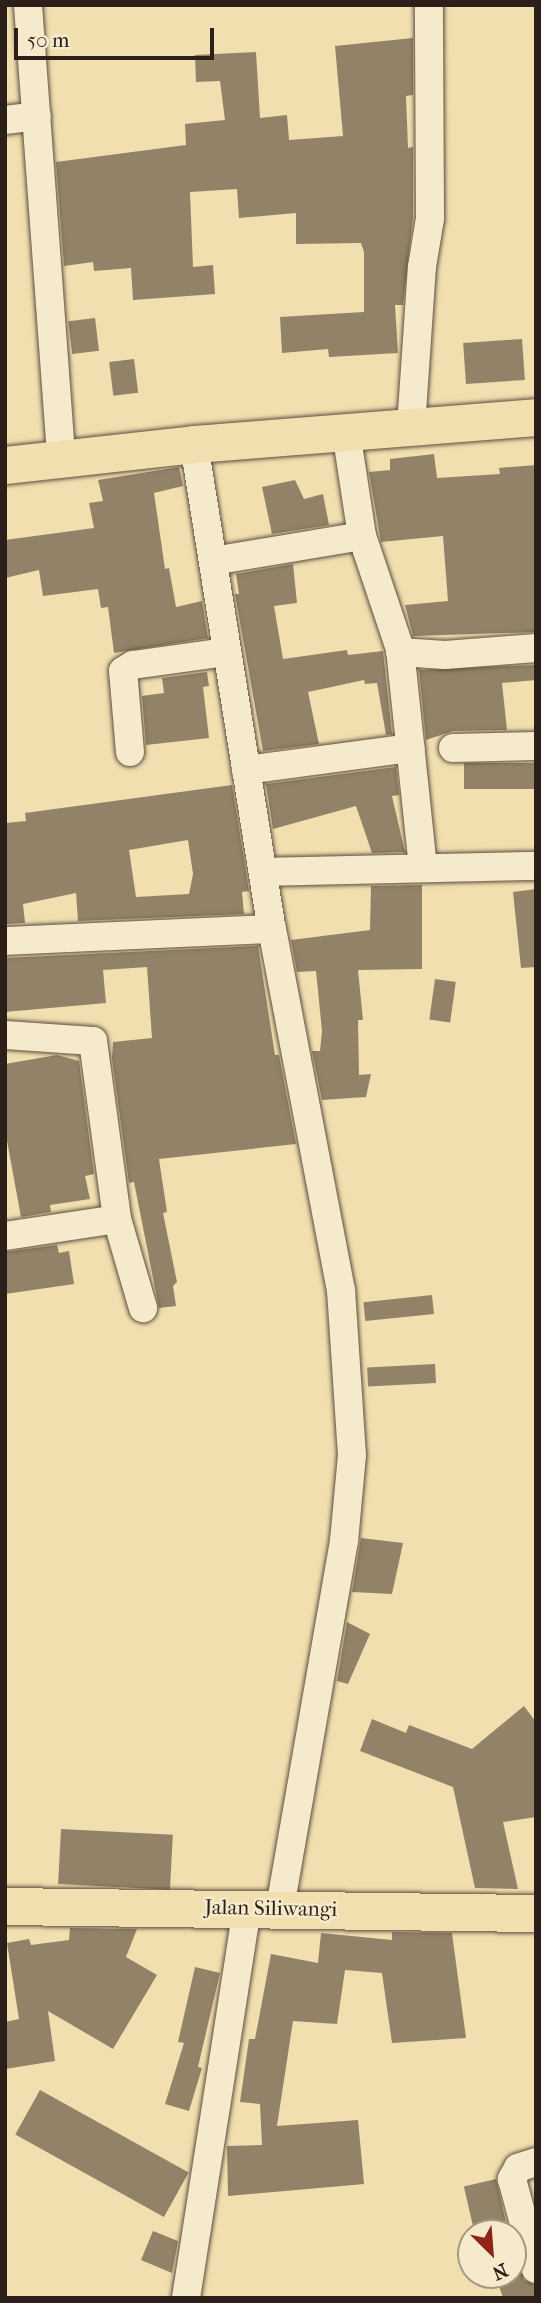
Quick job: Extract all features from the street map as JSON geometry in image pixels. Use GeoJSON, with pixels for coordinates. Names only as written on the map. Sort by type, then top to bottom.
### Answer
{"type":"FeatureCollection","features":[{"type":"Feature","properties":{"kind":"main road"},"geometry":{"type":"LineString","coordinates":[[5,465],[194,444],[536,416]]}},
{"type":"Feature","properties":{"kind":"main road","name":"Jalan Siliwangi"},"geometry":{"type":"LineString","coordinates":[[5,1906],[536,1913]]}},
{"type":"Feature","properties":{"kind":"street"},"geometry":{"type":"LineString","coordinates":[[28,5],[61,459]]}},
{"type":"Feature","properties":{"kind":"street"},"geometry":{"type":"LineString","coordinates":[[411,427],[422,268],[430,218],[429,5]]}},
{"type":"Feature","properties":{"kind":"street"},"geometry":{"type":"LineString","coordinates":[[5,120],[37,116]]}},
{"type":"Feature","properties":{"kind":"street"},"geometry":{"type":"LineString","coordinates":[[346,432],[362,536],[400,652],[423,867]]}},
{"type":"Feature","properties":{"kind":"street"},"geometry":{"type":"LineString","coordinates":[[186,2298],[263,1908],[344,1541],[352,1455],[341,1290],[272,929],[194,444]]}},
{"type":"Feature","properties":{"kind":"street"},"geometry":{"type":"LineString","coordinates":[[213,561],[362,536]]}},
{"type":"Feature","properties":{"kind":"street"},"geometry":{"type":"LineString","coordinates":[[400,652],[445,655],[536,648]]}},
{"type":"Feature","properties":{"kind":"street"},"geometry":{"type":"LineString","coordinates":[[130,752],[123,671],[133,665],[228,652]]}},
{"type":"Feature","properties":{"kind":"street"},"geometry":{"type":"LineString","coordinates":[[453,748],[536,746]]}},
{"type":"Feature","properties":{"kind":"street"},"geometry":{"type":"LineString","coordinates":[[246,770],[411,748]]}},
{"type":"Feature","properties":{"kind":"street"},"geometry":{"type":"LineString","coordinates":[[263,872],[536,866]]}},
{"type":"Feature","properties":{"kind":"street"},"geometry":{"type":"LineString","coordinates":[[5,941],[272,929]]}},
{"type":"Feature","properties":{"kind":"street"},"geometry":{"type":"LineString","coordinates":[[5,1035],[93,1041],[117,1219],[144,1308]]}},
{"type":"Feature","properties":{"kind":"street"},"geometry":{"type":"LineString","coordinates":[[5,1236],[117,1219]]}},
{"type":"Feature","properties":{"kind":"street"},"geometry":{"type":"LineString","coordinates":[[536,2162],[519,2168],[512,2179],[536,2269]]}},
{"type":"Feature","properties":{"kind":"building"},"geometry":{"type":"Polygon","coordinates":[[[413,38],[413,95],[406,96],[408,148],[413,147],[413,217],[403,305],[395,305],[398,353],[329,357],[328,349],[282,353],[280,317],[364,312],[364,252],[361,243],[296,244],[296,213],[239,218],[237,189],[190,192],[193,267],[213,265],[215,294],[133,300],[131,268],[94,271],[93,262],[64,266],[56,162],[186,145],[185,124],[225,120],[220,81],[196,82],[195,55],[256,52],[260,118],[287,115],[289,140],[343,136],[335,46],[413,38]]]}},
{"type":"Feature","properties":{"kind":"building"},"geometry":{"type":"Polygon","coordinates":[[[95,318],[99,351],[72,354],[68,321],[95,318]]]}},
{"type":"Feature","properties":{"kind":"building"},"geometry":{"type":"Polygon","coordinates":[[[522,339],[525,380],[466,384],[463,343],[522,339]]]}},
{"type":"Feature","properties":{"kind":"building"},"geometry":{"type":"Polygon","coordinates":[[[134,359],[138,393],[113,396],[109,362],[134,359]]]}},
{"type":"Feature","properties":{"kind":"building"},"geometry":{"type":"Polygon","coordinates":[[[434,454],[437,478],[500,474],[499,468],[536,465],[536,632],[413,636],[405,605],[448,601],[443,536],[381,542],[369,472],[390,470],[390,459],[434,454]]]}},
{"type":"Feature","properties":{"kind":"building"},"geometry":{"type":"Polygon","coordinates":[[[179,467],[183,486],[154,493],[165,569],[169,568],[176,607],[202,601],[208,638],[114,653],[108,607],[101,608],[98,589],[43,596],[39,570],[5,578],[5,540],[94,528],[89,503],[103,501],[98,480],[179,467]]]}},
{"type":"Feature","properties":{"kind":"building"},"geometry":{"type":"Polygon","coordinates":[[[295,480],[304,499],[323,494],[329,525],[272,534],[262,487],[295,480]]]}},
{"type":"Feature","properties":{"kind":"building"},"geometry":{"type":"Polygon","coordinates":[[[293,564],[297,603],[274,606],[283,659],[347,650],[348,655],[383,651],[392,734],[386,735],[377,683],[365,684],[364,680],[308,692],[319,744],[263,751],[235,594],[239,594],[236,574],[293,564]]]}},
{"type":"Feature","properties":{"kind":"building"},"geometry":{"type":"Polygon","coordinates":[[[536,665],[536,680],[502,683],[507,730],[453,731],[426,740],[419,670],[536,665]]]}},
{"type":"Feature","properties":{"kind":"building"},"geometry":{"type":"Polygon","coordinates":[[[207,672],[209,686],[203,687],[209,738],[146,745],[142,696],[164,693],[162,678],[207,672]]]}},
{"type":"Feature","properties":{"kind":"building"},"geometry":{"type":"Polygon","coordinates":[[[464,763],[536,763],[536,789],[464,789],[464,763]]]}},
{"type":"Feature","properties":{"kind":"building"},"geometry":{"type":"Polygon","coordinates":[[[396,767],[399,795],[392,796],[405,852],[372,853],[356,806],[273,829],[266,784],[396,767]]]}},
{"type":"Feature","properties":{"kind":"building"},"geometry":{"type":"Polygon","coordinates":[[[232,785],[249,891],[242,892],[244,914],[78,921],[76,893],[23,904],[25,923],[5,924],[5,823],[26,821],[25,813],[232,785]],[[188,840],[129,850],[136,897],[189,894],[193,874],[188,840]]]}},
{"type":"Feature","properties":{"kind":"building"},"geometry":{"type":"Polygon","coordinates":[[[422,885],[422,969],[358,970],[363,1020],[358,1020],[359,1075],[371,1074],[366,1097],[322,1100],[312,1051],[320,1051],[322,1031],[316,971],[297,972],[291,940],[370,930],[371,886],[422,885]]]}},
{"type":"Feature","properties":{"kind":"building"},"geometry":{"type":"Polygon","coordinates":[[[536,889],[536,967],[521,968],[513,892],[536,889]]]}},
{"type":"Feature","properties":{"kind":"building"},"geometry":{"type":"Polygon","coordinates":[[[258,946],[275,1055],[279,1055],[296,1144],[159,1159],[167,1212],[163,1213],[177,1282],[173,1286],[176,1306],[159,1308],[134,1182],[129,1183],[112,1058],[113,1042],[152,1038],[147,967],[103,970],[106,1003],[5,1012],[5,958],[258,946]]]}},
{"type":"Feature","properties":{"kind":"building"},"geometry":{"type":"Polygon","coordinates":[[[435,979],[456,982],[450,1023],[429,1020],[435,979]]]}},
{"type":"Feature","properties":{"kind":"building"},"geometry":{"type":"Polygon","coordinates":[[[57,1055],[79,1061],[94,1174],[85,1176],[90,1199],[50,1205],[51,1212],[21,1217],[5,1130],[5,1064],[57,1055]]]}},
{"type":"Feature","properties":{"kind":"building"},"geometry":{"type":"Polygon","coordinates":[[[57,1245],[59,1253],[69,1251],[74,1284],[5,1294],[5,1252],[57,1245]]]}},
{"type":"Feature","properties":{"kind":"building"},"geometry":{"type":"Polygon","coordinates":[[[432,1295],[434,1314],[365,1321],[363,1302],[432,1295]]]}},
{"type":"Feature","properties":{"kind":"building"},"geometry":{"type":"Polygon","coordinates":[[[435,1364],[436,1383],[368,1387],[367,1368],[435,1364]]]}},
{"type":"Feature","properties":{"kind":"building"},"geometry":{"type":"Polygon","coordinates":[[[361,1538],[403,1543],[392,1594],[352,1592],[361,1538]]]}},
{"type":"Feature","properties":{"kind":"building"},"geometry":{"type":"Polygon","coordinates":[[[347,1622],[370,1634],[348,1684],[337,1681],[347,1622]]]}},
{"type":"Feature","properties":{"kind":"building"},"geometry":{"type":"Polygon","coordinates":[[[524,1706],[536,1722],[536,1817],[503,1822],[518,1889],[475,1888],[453,1787],[360,1751],[372,1719],[406,1733],[409,1725],[472,1749],[524,1706]]]}},
{"type":"Feature","properties":{"kind":"building"},"geometry":{"type":"Polygon","coordinates":[[[61,1829],[173,1835],[170,1890],[58,1884],[61,1829]]]}},
{"type":"Feature","properties":{"kind":"building"},"geometry":{"type":"Polygon","coordinates":[[[70,1928],[137,1929],[126,1957],[157,1975],[113,2049],[48,2011],[55,2061],[5,2069],[5,2022],[19,2019],[7,1943],[29,1939],[31,1945],[69,1940],[70,1928]]]}},
{"type":"Feature","properties":{"kind":"building"},"geometry":{"type":"Polygon","coordinates":[[[392,1932],[452,1933],[466,2038],[392,2043],[382,1973],[345,1970],[337,2024],[293,2021],[277,2126],[358,2120],[364,2184],[228,2196],[227,2146],[262,2145],[260,2104],[240,2102],[249,2039],[255,2039],[271,1954],[318,1963],[321,1933],[392,1940],[392,1932]]]}},
{"type":"Feature","properties":{"kind":"building"},"geometry":{"type":"Polygon","coordinates":[[[195,1967],[220,1973],[198,2067],[202,2068],[189,2111],[165,2104],[184,2043],[178,2042],[195,1967]]]}},
{"type":"Feature","properties":{"kind":"building"},"geometry":{"type":"Polygon","coordinates":[[[40,2090],[189,2172],[164,2217],[15,2135],[40,2090]]]}},
{"type":"Feature","properties":{"kind":"building"},"geometry":{"type":"Polygon","coordinates":[[[496,2179],[505,2219],[471,2219],[464,2186],[496,2179]]]}},
{"type":"Feature","properties":{"kind":"building"},"geometry":{"type":"Polygon","coordinates":[[[153,2231],[178,2241],[172,2273],[141,2260],[153,2231]]]}},
{"type":"Feature","properties":{"kind":"building"},"geometry":{"type":"Polygon","coordinates":[[[527,2281],[536,2285],[536,2298],[503,2298],[500,2289],[527,2289],[527,2281]]]}}]}
